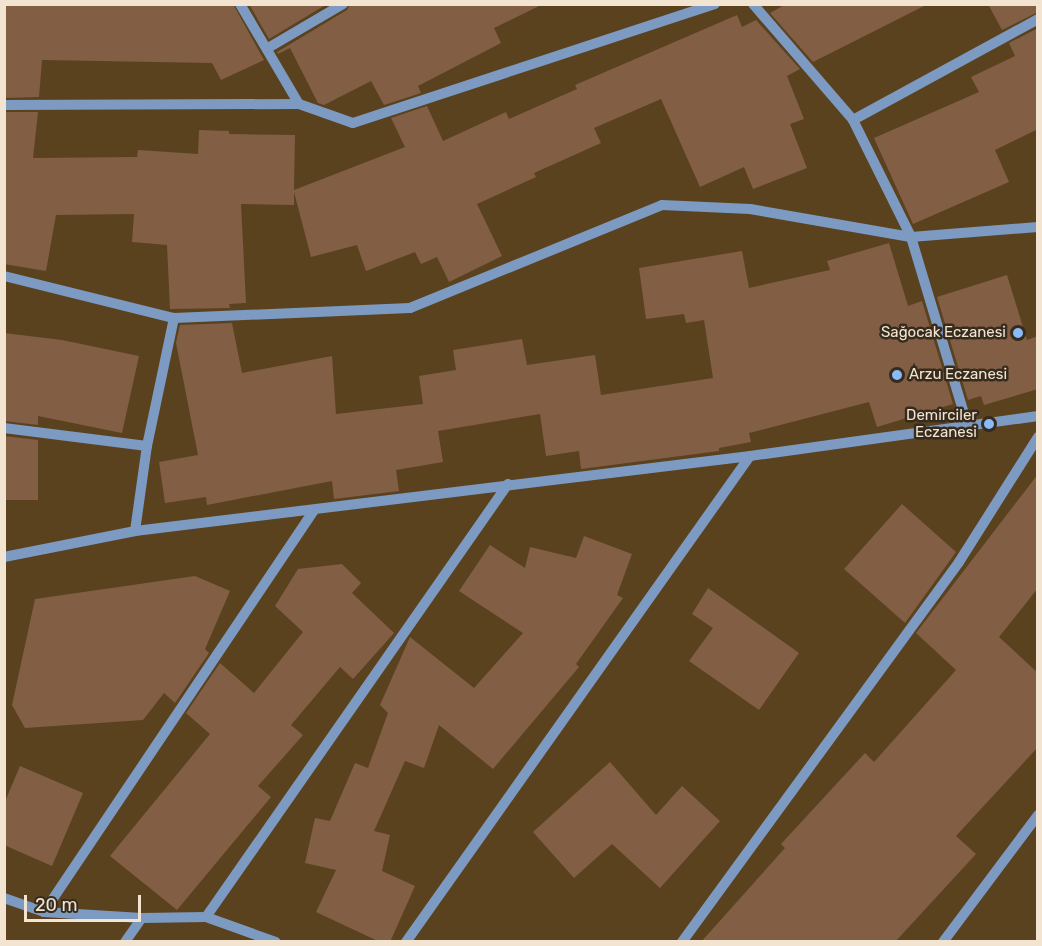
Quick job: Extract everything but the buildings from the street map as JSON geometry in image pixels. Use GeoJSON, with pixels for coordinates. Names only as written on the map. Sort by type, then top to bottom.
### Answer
{"type":"FeatureCollection","features":[{"type":"Feature","properties":{"kind":"street"},"geometry":{"type":"LineString","coordinates":[[240,4],[299,104]]}},
{"type":"Feature","properties":{"kind":"street"},"geometry":{"type":"LineString","coordinates":[[267,48],[343,4]]}},
{"type":"Feature","properties":{"kind":"street"},"geometry":{"type":"LineString","coordinates":[[4,105],[299,104],[353,123],[715,4]]}},
{"type":"Feature","properties":{"kind":"street"},"geometry":{"type":"LineString","coordinates":[[753,4],[853,120],[911,237],[967,424]]}},
{"type":"Feature","properties":{"kind":"street"},"geometry":{"type":"LineString","coordinates":[[853,120],[1038,19]]}},
{"type":"Feature","properties":{"kind":"street"},"geometry":{"type":"LineString","coordinates":[[4,276],[174,318],[411,308],[662,205],[750,209],[911,237],[1038,227]]}},
{"type":"Feature","properties":{"kind":"street"},"geometry":{"type":"LineString","coordinates":[[135,531],[147,446],[174,318]]}},
{"type":"Feature","properties":{"kind":"street"},"geometry":{"type":"LineString","coordinates":[[4,557],[135,531],[750,456],[967,424],[1038,416]]}},
{"type":"Feature","properties":{"kind":"street"},"geometry":{"type":"LineString","coordinates":[[4,428],[147,446]]}},
{"type":"Feature","properties":{"kind":"street"},"geometry":{"type":"LineString","coordinates":[[682,942],[959,562],[1038,437]]}},
{"type":"Feature","properties":{"kind":"street"},"geometry":{"type":"LineString","coordinates":[[406,942],[750,456]]}},
{"type":"Feature","properties":{"kind":"street"},"geometry":{"type":"LineString","coordinates":[[206,917],[508,484]]}},
{"type":"Feature","properties":{"kind":"street"},"geometry":{"type":"LineString","coordinates":[[44,912],[313,511]]}},
{"type":"Feature","properties":{"kind":"street"},"geometry":{"type":"LineString","coordinates":[[943,942],[1038,815]]}},
{"type":"Feature","properties":{"kind":"street"},"geometry":{"type":"LineString","coordinates":[[4,898],[44,912],[142,918],[206,917],[276,942]]}},
{"type":"Feature","properties":{"kind":"street"},"geometry":{"type":"LineString","coordinates":[[125,942],[142,918]]}},
{"type":"Feature","properties":{"kind":"place","name":"Sağocak Eczanesi"},"geometry":{"type":"Point","coordinates":[1018,333]}},
{"type":"Feature","properties":{"kind":"place","name":"Arzu Eczanesi"},"geometry":{"type":"Point","coordinates":[897,375]}},
{"type":"Feature","properties":{"kind":"place","name":"Demirciler Eczanesi"},"geometry":{"type":"Point","coordinates":[989,424]}}]}
